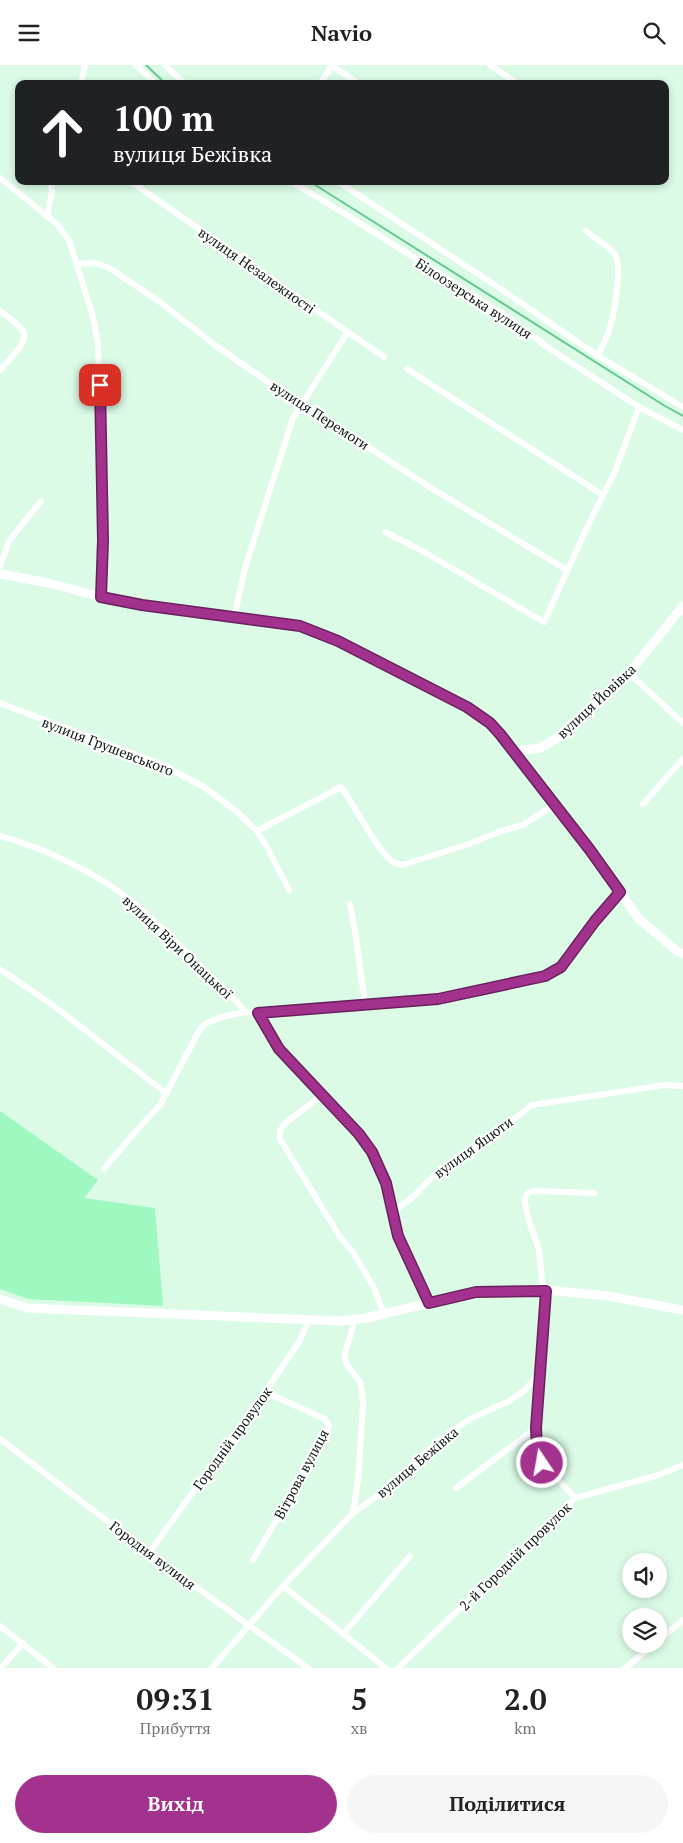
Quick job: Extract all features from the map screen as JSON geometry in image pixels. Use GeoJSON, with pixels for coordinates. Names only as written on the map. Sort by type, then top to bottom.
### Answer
{"type":"FeatureCollection","features":[{"type":"Feature","properties":{"kind":"street"},"geometry":{"type":"LineString","coordinates":[[82,80],[85,65]]}},
{"type":"Feature","properties":{"kind":"street"},"geometry":{"type":"LineString","coordinates":[[136,65],[152,80]]}},
{"type":"Feature","properties":{"kind":"street"},"geometry":{"type":"LineString","coordinates":[[165,65],[182,80]]}},
{"type":"Feature","properties":{"kind":"street"},"geometry":{"type":"LineString","coordinates":[[322,80],[331,65],[353,80]]}},
{"type":"Feature","properties":{"kind":"street"},"geometry":{"type":"LineString","coordinates":[[490,65],[512,80]]}},
{"type":"Feature","properties":{"kind":"street"},"geometry":{"type":"LineString","coordinates":[[0,178],[57,224],[69,240],[92,313],[98,342],[103,540],[101,597]]}},
{"type":"Feature","properties":{"kind":"street"},"geometry":{"type":"LineString","coordinates":[[47,217],[52,191],[51,185]]}},
{"type":"Feature","properties":{"kind":"street","name":"вулиця Незалежності"},"geometry":{"type":"LineString","coordinates":[[136,185],[384,357]]}},
{"type":"Feature","properties":{"kind":"street","name":"Білоозерська вулиця"},"geometry":{"type":"LineString","coordinates":[[297,185],[506,316],[550,349],[639,407],[683,429]]}},
{"type":"Feature","properties":{"kind":"street","name":"Білоозерська вулиця"},"geometry":{"type":"LineString","coordinates":[[343,185],[598,355],[683,407]]}},
{"type":"Feature","properties":{"kind":"street"},"geometry":{"type":"LineString","coordinates":[[586,231],[614,253],[617,261],[618,281],[613,315],[608,334],[598,355]]}},
{"type":"Feature","properties":{"kind":"street","name":"вулиця Перемоги"},"geometry":{"type":"LineString","coordinates":[[76,265],[99,264],[111,269],[168,308],[216,346],[301,403],[436,491],[566,570]]}},
{"type":"Feature","properties":{"kind":"street"},"geometry":{"type":"LineString","coordinates":[[0,311],[23,332],[24,338],[23,343],[0,370]]}},
{"type":"Feature","properties":{"kind":"street"},"geometry":{"type":"LineString","coordinates":[[234,618],[248,558],[293,418],[347,333]]}},
{"type":"Feature","properties":{"kind":"street"},"geometry":{"type":"LineString","coordinates":[[407,369],[603,495]]}},
{"type":"Feature","properties":{"kind":"street"},"geometry":{"type":"LineString","coordinates":[[385,532],[544,622],[566,570],[614,474],[639,407]]}},
{"type":"Feature","properties":{"kind":"street"},"geometry":{"type":"LineString","coordinates":[[0,566],[9,541],[41,501]]}},
{"type":"Feature","properties":{"kind":"street"},"geometry":{"type":"LineString","coordinates":[[0,573],[142,605],[300,626],[338,641],[467,707],[490,723],[515,751],[639,919],[683,954]]}},
{"type":"Feature","properties":{"kind":"street","name":"вулиця Йовівка"},"geometry":{"type":"LineString","coordinates":[[515,751],[540,748],[557,738],[629,673],[683,606]]}},
{"type":"Feature","properties":{"kind":"street"},"geometry":{"type":"LineString","coordinates":[[629,673],[683,723]]}},
{"type":"Feature","properties":{"kind":"street","name":"вулиця Грушевського"},"geometry":{"type":"LineString","coordinates":[[0,703],[163,765],[204,787],[236,811],[257,831],[268,847],[288,890]]}},
{"type":"Feature","properties":{"kind":"street"},"geometry":{"type":"LineString","coordinates":[[643,804],[683,759]]}},
{"type":"Feature","properties":{"kind":"street"},"geometry":{"type":"LineString","coordinates":[[257,831],[341,787],[366,828],[388,858],[394,863],[402,865],[523,825],[555,804]]}},
{"type":"Feature","properties":{"kind":"street","name":"вулиця Віри Онацької"},"geometry":{"type":"LineString","coordinates":[[0,836],[52,854],[111,886],[152,920],[245,1012]]}},
{"type":"Feature","properties":{"kind":"street"},"geometry":{"type":"LineString","coordinates":[[104,1169],[160,1105],[200,1029],[206,1023],[214,1019],[245,1012],[258,1013],[438,999],[545,976],[561,967],[595,921],[620,892]]}},
{"type":"Feature","properties":{"kind":"street"},"geometry":{"type":"LineString","coordinates":[[350,904],[365,1004]]}},
{"type":"Feature","properties":{"kind":"street"},"geometry":{"type":"LineString","coordinates":[[0,969],[54,1006],[166,1094]]}},
{"type":"Feature","properties":{"kind":"street"},"geometry":{"type":"LineString","coordinates":[[258,1013],[279,1049],[359,1134],[372,1152],[386,1183],[398,1236],[429,1303]]}},
{"type":"Feature","properties":{"kind":"street","name":"вулиця Яцюти"},"geometry":{"type":"LineString","coordinates":[[392,1213],[413,1197],[440,1169],[488,1139],[532,1105],[665,1085],[683,1085]]}},
{"type":"Feature","properties":{"kind":"street"},"geometry":{"type":"LineString","coordinates":[[323,1095],[286,1122],[280,1131],[280,1139],[340,1237],[353,1252],[374,1288],[384,1314]]}},
{"type":"Feature","properties":{"kind":"street"},"geometry":{"type":"LineString","coordinates":[[539,1374],[545,1291],[539,1249],[529,1221],[524,1199],[528,1193],[534,1191],[594,1193]]}},
{"type":"Feature","properties":{"kind":"street"},"geometry":{"type":"LineString","coordinates":[[0,1299],[27,1308],[353,1321],[476,1292],[545,1291],[608,1296],[683,1310]]}},
{"type":"Feature","properties":{"kind":"street","name":"Городній провулок"},"geometry":{"type":"LineString","coordinates":[[149,1553],[265,1392],[299,1342],[309,1320]]}},
{"type":"Feature","properties":{"kind":"street"},"geometry":{"type":"LineString","coordinates":[[353,1321],[352,1334],[344,1356],[362,1391],[358,1481],[353,1513]]}},
{"type":"Feature","properties":{"kind":"street","name":"2-й Городній провулок"},"geometry":{"type":"LineString","coordinates":[[398,1668],[575,1498],[542,1463],[537,1449],[536,1428],[539,1374]]}},
{"type":"Feature","properties":{"kind":"street","name":"вулиця Бежівка"},"geometry":{"type":"LineString","coordinates":[[212,1668],[248,1624],[353,1513],[377,1496],[448,1433],[472,1418],[509,1401],[524,1391],[539,1374]]}},
{"type":"Feature","properties":{"kind":"street","name":"Вітрова вулиця"},"geometry":{"type":"LineString","coordinates":[[253,1560],[306,1470],[329,1426],[325,1419],[265,1392]]}},
{"type":"Feature","properties":{"kind":"street"},"geometry":{"type":"LineString","coordinates":[[456,1488],[536,1428]]}},
{"type":"Feature","properties":{"kind":"street","name":"Городня вулиця"},"geometry":{"type":"LineString","coordinates":[[0,1439],[149,1553],[308,1668]]}},
{"type":"Feature","properties":{"kind":"street"},"geometry":{"type":"LineString","coordinates":[[575,1498],[655,1476],[683,1465]]}},
{"type":"Feature","properties":{"kind":"street"},"geometry":{"type":"LineString","coordinates":[[344,1633],[410,1555]]}},
{"type":"Feature","properties":{"kind":"street"},"geometry":{"type":"LineString","coordinates":[[283,1586],[386,1668]]}},
{"type":"Feature","properties":{"kind":"street"},"geometry":{"type":"LineString","coordinates":[[667,1633],[683,1620]]}},
{"type":"Feature","properties":{"kind":"street"},"geometry":{"type":"LineString","coordinates":[[0,1626],[53,1668]]}},
{"type":"Feature","properties":{"kind":"street"},"geometry":{"type":"LineString","coordinates":[[1,1668],[23,1643]]}},
{"type":"Feature","properties":{"kind":"street"},"geometry":{"type":"LineString","coordinates":[[625,1668],[644,1653]]}},
{"type":"Feature","properties":{"kind":"green space"},"geometry":{"type":"Polygon","coordinates":[[[0,1111],[98,1180],[84,1198],[155,1208],[163,1306],[28,1299],[0,1289],[0,1111]]]}},
{"type":"Feature","properties":{"kind":"waterway"},"geometry":{"type":"LineString","coordinates":[[146,65],[162,80]]}},
{"type":"Feature","properties":{"kind":"waterway"},"geometry":{"type":"LineString","coordinates":[[315,185],[683,416]]}},
{"type":"Feature","properties":{"kind":"route"},"geometry":{"type":"LineString","coordinates":[[100,385],[103,540],[101,597],[142,605],[300,626],[338,641],[467,707],[490,723],[515,751],[620,892],[595,921],[561,967],[545,976],[438,999],[258,1013],[279,1049],[359,1134],[372,1152],[386,1183],[394,1226],[429,1303],[476,1292],[546,1291],[536,1428],[538,1457],[542,1463]]}}]}
